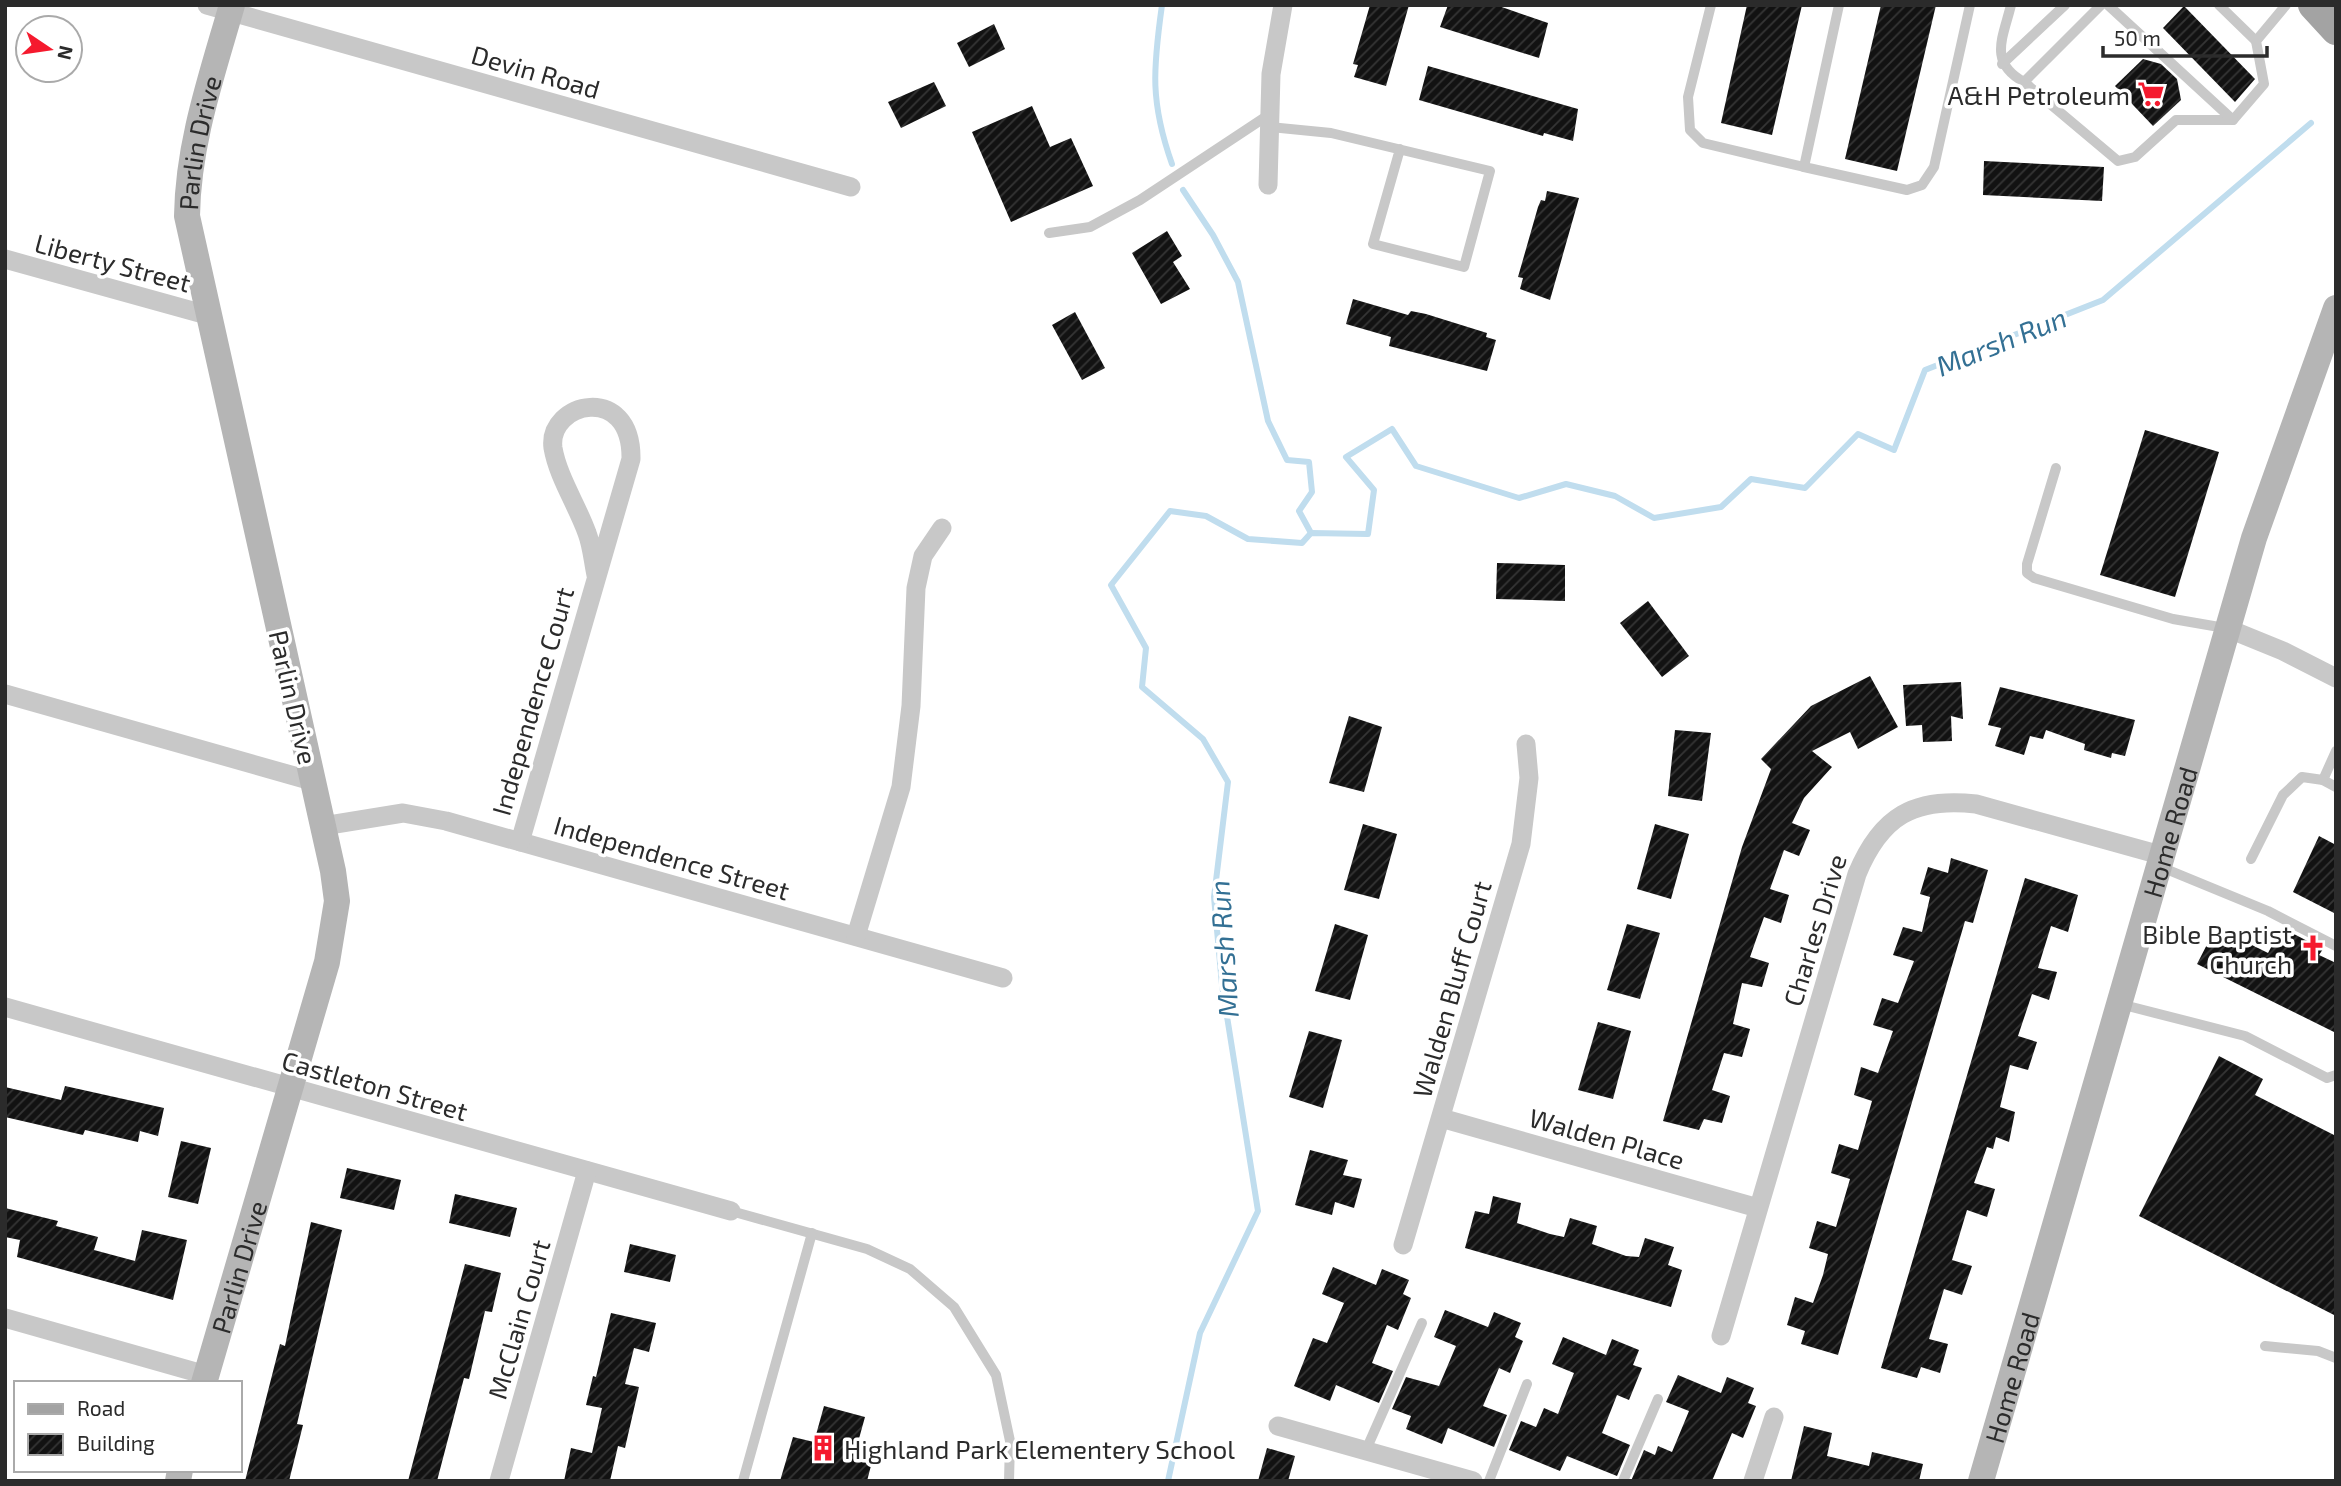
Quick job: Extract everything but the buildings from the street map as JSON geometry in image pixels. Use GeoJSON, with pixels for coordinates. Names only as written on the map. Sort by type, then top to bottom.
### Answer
{"type":"FeatureCollection","features":[{"type":"Feature","properties":{"kind":"main road"},"geometry":{"type":"LineString","coordinates":[[2313,5],[2336,30]]}},
{"type":"Feature","properties":{"kind":"street"},"geometry":{"type":"LineString","coordinates":[[1268,185],[1271,74],[1283,5]]}},
{"type":"Feature","properties":{"kind":"street","name":"Devin Road"},"geometry":{"type":"LineString","coordinates":[[223,7],[851,187]]}},
{"type":"Feature","properties":{"kind":"street","name":"Parlin Drive"},"geometry":{"type":"LineString","coordinates":[[205,1379],[335,929],[337,901],[333,870],[187,216],[188,178],[193,144],[223,7]]}},
{"type":"Feature","properties":{"kind":"street","name":"Liberty Street"},"geometry":{"type":"LineString","coordinates":[[5,260],[207,315]]}},
{"type":"Feature","properties":{"kind":"street","name":"Home Road"},"geometry":{"type":"LineString","coordinates":[[1981,1481],[2254,538],[2336,308]]}},
{"type":"Feature","properties":{"kind":"street","name":"Independence Court"},"geometry":{"type":"LineString","coordinates":[[520,842],[631,459],[631,439],[625,423],[612,411],[593,407],[574,411],[558,423],[553,446],[588,535],[596,575]]}},
{"type":"Feature","properties":{"kind":"street"},"geometry":{"type":"LineString","coordinates":[[856,936],[901,787],[911,706],[916,588],[923,556],[942,528]]}},
{"type":"Feature","properties":{"kind":"street"},"geometry":{"type":"LineString","coordinates":[[2229,629],[2283,651],[2336,678]]}},
{"type":"Feature","properties":{"kind":"street"},"geometry":{"type":"LineString","coordinates":[[5,694],[313,781]]}},
{"type":"Feature","properties":{"kind":"street","name":"Walden Bluff Court"},"geometry":{"type":"LineString","coordinates":[[1403,1245],[1521,844],[1529,778],[1526,744]]}},
{"type":"Feature","properties":{"kind":"street","name":"Charles Drive"},"geometry":{"type":"LineString","coordinates":[[1721,1336],[1857,874],[1867,850],[1881,829],[1901,814],[1925,803],[1952,801],[1976,804],[2162,861]]}},
{"type":"Feature","properties":{"kind":"street","name":"Independence Street"},"geometry":{"type":"LineString","coordinates":[[323,826],[403,813],[446,821],[1003,978]]}},
{"type":"Feature","properties":{"kind":"street","name":"Castleton Street"},"geometry":{"type":"LineString","coordinates":[[5,1007],[731,1211]]}},
{"type":"Feature","properties":{"kind":"street","name":"Walden Place"},"geometry":{"type":"LineString","coordinates":[[1441,1118],[1758,1208]]}},
{"type":"Feature","properties":{"kind":"street","name":"McClain Court"},"geometry":{"type":"LineString","coordinates":[[499,1481],[587,1171]]}},
{"type":"Feature","properties":{"kind":"street"},"geometry":{"type":"LineString","coordinates":[[5,1318],[205,1379]]}},
{"type":"Feature","properties":{"kind":"street"},"geometry":{"type":"LineString","coordinates":[[1753,1481],[1774,1417]]}},
{"type":"Feature","properties":{"kind":"street"},"geometry":{"type":"LineString","coordinates":[[1278,1426],[1366,1450],[1404,1471],[1473,1481]]}},
{"type":"Feature","properties":{"kind":"lane"},"geometry":{"type":"LineString","coordinates":[[1711,5],[1689,97],[1690,130],[1703,143],[1907,190],[1922,185],[1934,167],[1970,5]]}},
{"type":"Feature","properties":{"kind":"lane"},"geometry":{"type":"LineString","coordinates":[[1804,167],[1839,5]]}},
{"type":"Feature","properties":{"kind":"lane"},"geometry":{"type":"LineString","coordinates":[[2011,5],[2000,50],[2002,64],[2118,161],[2135,157],[2176,120],[2232,120],[2264,84],[2256,41],[2219,5]]}},
{"type":"Feature","properties":{"kind":"lane"},"geometry":{"type":"LineString","coordinates":[[2002,64],[2066,5]]}},
{"type":"Feature","properties":{"kind":"lane"},"geometry":{"type":"LineString","coordinates":[[2024,82],[2101,5]]}},
{"type":"Feature","properties":{"kind":"lane"},"geometry":{"type":"LineString","coordinates":[[2108,5],[2232,120]]}},
{"type":"Feature","properties":{"kind":"lane"},"geometry":{"type":"LineString","coordinates":[[2256,41],[2286,5]]}},
{"type":"Feature","properties":{"kind":"lane"},"geometry":{"type":"LineString","coordinates":[[1049,233],[1090,227],[1140,200],[1270,121],[1331,133],[1400,149],[1490,171],[1464,267],[1373,244],[1400,149]]}},
{"type":"Feature","properties":{"kind":"lane"},"geometry":{"type":"LineString","coordinates":[[2056,468],[2026,564],[2027,573],[2034,578],[2173,619],[2229,629]]}},
{"type":"Feature","properties":{"kind":"lane"},"geometry":{"type":"LineString","coordinates":[[2323,780],[2336,751]]}},
{"type":"Feature","properties":{"kind":"lane"},"geometry":{"type":"LineString","coordinates":[[2251,859],[2290,785],[2302,777],[2323,780],[2336,787]]}},
{"type":"Feature","properties":{"kind":"lane"},"geometry":{"type":"LineString","coordinates":[[2162,861],[2336,946]]}},
{"type":"Feature","properties":{"kind":"lane"},"geometry":{"type":"LineString","coordinates":[[2119,1004],[2245,1036],[2327,1078],[2336,1075]]}},
{"type":"Feature","properties":{"kind":"lane"},"geometry":{"type":"LineString","coordinates":[[731,1211],[867,1249],[910,1269],[954,1307],[996,1375],[1010,1441],[1009,1481]]}},
{"type":"Feature","properties":{"kind":"lane"},"geometry":{"type":"LineString","coordinates":[[743,1481],[812,1233]]}},
{"type":"Feature","properties":{"kind":"lane"},"geometry":{"type":"LineString","coordinates":[[1366,1450],[1422,1323]]}},
{"type":"Feature","properties":{"kind":"lane"},"geometry":{"type":"LineString","coordinates":[[2265,1346],[2318,1351],[2336,1357]]}},
{"type":"Feature","properties":{"kind":"lane"},"geometry":{"type":"LineString","coordinates":[[1489,1481],[1527,1384]]}},
{"type":"Feature","properties":{"kind":"lane"},"geometry":{"type":"LineString","coordinates":[[1623,1481],[1658,1399]]}},
{"type":"Feature","properties":{"kind":"waterway"},"geometry":{"type":"LineString","coordinates":[[1162,5],[1155,85],[1160,122],[1172,164]]}},
{"type":"Feature","properties":{"kind":"waterway","name":"Marsh Run"},"geometry":{"type":"LineString","coordinates":[[1168,1481],[1200,1333],[1258,1211],[1222,985],[1214,897],[1228,782],[1203,739],[1142,687],[1146,648],[1111,585],[1170,511],[1206,516],[1248,539],[1302,543],[1311,533],[1368,534],[1374,490],[1346,457],[1392,429],[1416,466],[1519,498],[1566,484],[1615,496],[1654,518],[1721,507],[1751,479],[1805,488],[1858,434],[1894,450],[1925,370],[2103,300],[2311,123]]}},
{"type":"Feature","properties":{"kind":"waterway"},"geometry":{"type":"LineString","coordinates":[[1183,190],[1213,235],[1238,282],[1268,421],[1287,460],[1309,462],[1312,492],[1299,511],[1311,533]]}},
{"type":"Feature","properties":{"kind":"place","name":"A&H Petroleum"},"geometry":{"type":"Point","coordinates":[2151,94]}},
{"type":"Feature","properties":{"kind":"place","name":"Bible Baptist Church"},"geometry":{"type":"Point","coordinates":[2313,948]}},
{"type":"Feature","properties":{"kind":"place","name":"Highland Park Elementery School"},"geometry":{"type":"Point","coordinates":[823,1448]}}]}
